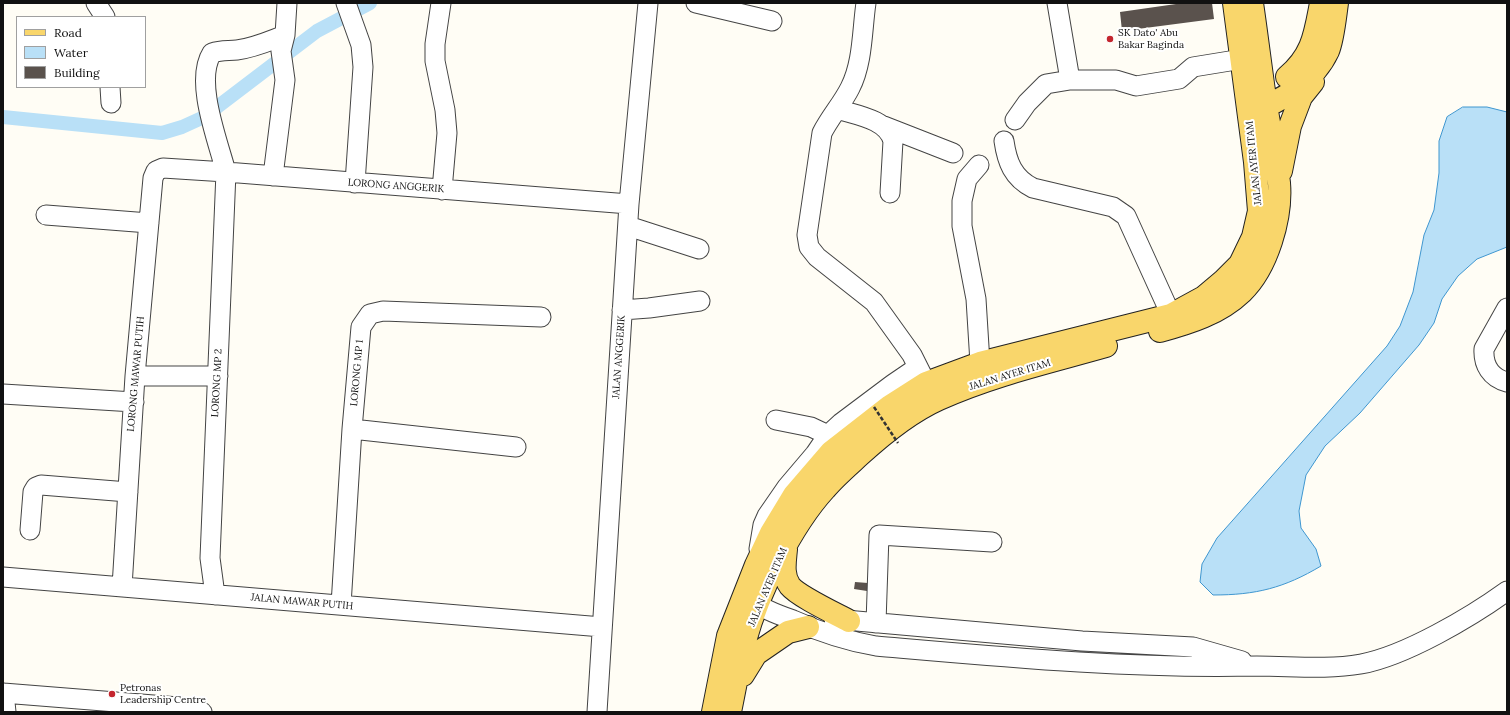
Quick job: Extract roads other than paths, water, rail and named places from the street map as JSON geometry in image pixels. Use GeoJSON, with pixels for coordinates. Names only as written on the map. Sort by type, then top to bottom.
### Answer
{"type":"FeatureCollection","features":[{"type":"Feature","properties":{"kind":"main road"},"geometry":{"type":"LineString","coordinates":[[1234,3],[1242,59],[1256,100]]}},
{"type":"Feature","properties":{"kind":"main road"},"geometry":{"type":"LineString","coordinates":[[1252,3],[1258,43],[1256,100]]}},
{"type":"Feature","properties":{"kind":"main road"},"geometry":{"type":"LineString","coordinates":[[1256,100],[1298,68],[1313,43],[1321,3]]}},
{"type":"Feature","properties":{"kind":"main road"},"geometry":{"type":"LineString","coordinates":[[1279,184],[1293,118],[1301,97],[1321,73],[1328,51],[1337,3]]}},
{"type":"Feature","properties":{"kind":"main road"},"geometry":{"type":"LineString","coordinates":[[1258,43],[1273,60],[1286,67],[1298,68]]}},
{"type":"Feature","properties":{"kind":"main road"},"geometry":{"type":"LineString","coordinates":[[1256,100],[1287,96],[1306,81],[1328,51]]}},
{"type":"Feature","properties":{"kind":"main road","name":"JALAN AYER ITAM"},"geometry":{"type":"LineString","coordinates":[[712,712],[728,636],[755,599],[808,509],[825,488],[873,443],[901,422],[937,400],[986,380],[1196,320],[1223,306],[1241,292],[1254,277],[1270,244],[1276,217],[1279,184],[1256,100]]}},
{"type":"Feature","properties":{"kind":"main road","name":"JALAN AYER ITAM"},"geometry":{"type":"LineString","coordinates":[[730,712],[755,599],[756,564],[771,533],[794,496],[831,452],[890,406],[922,375],[980,363],[1171,315],[1204,297],[1240,264],[1253,237],[1259,211],[1255,162],[1256,100]]}},
{"type":"Feature","properties":{"kind":"main road"},"geometry":{"type":"LineString","coordinates":[[786,544],[784,569],[790,586],[809,600],[848,621]]}},
{"type":"Feature","properties":{"kind":"main road"},"geometry":{"type":"LineString","coordinates":[[735,687],[756,654],[788,632],[808,627]]}},
{"type":"Feature","properties":{"kind":"street"},"geometry":{"type":"LineString","coordinates":[[96,3],[104,16]]}},
{"type":"Feature","properties":{"kind":"street"},"geometry":{"type":"LineString","coordinates":[[273,176],[278,121],[285,80],[283,52],[287,3]]}},
{"type":"Feature","properties":{"kind":"street"},"geometry":{"type":"LineString","coordinates":[[441,3],[435,44],[435,61],[445,110],[447,133],[442,190]]}},
{"type":"Feature","properties":{"kind":"street","name":"JALAN ANGGERIK"},"geometry":{"type":"LineString","coordinates":[[596,712],[629,204],[648,3]]}},
{"type":"Feature","properties":{"kind":"street"},"geometry":{"type":"LineString","coordinates":[[696,3],[772,21]]}},
{"type":"Feature","properties":{"kind":"street"},"geometry":{"type":"LineString","coordinates":[[756,564],[763,524],[767,516],[787,486],[815,454],[828,435],[841,423],[893,384],[922,375],[912,355],[874,302],[817,257],[810,247],[807,235],[822,133],[829,119],[850,88],[858,67],[866,3]]}},
{"type":"Feature","properties":{"kind":"street"},"geometry":{"type":"LineString","coordinates":[[1061,4],[1070,80]]}},
{"type":"Feature","properties":{"kind":"street"},"geometry":{"type":"LineString","coordinates":[[348,8],[361,45],[363,67],[355,183]]}},
{"type":"Feature","properties":{"kind":"street","name":"LORONG MP 2"},"geometry":{"type":"LineString","coordinates":[[215,595],[210,558],[226,172],[214,125],[207,107],[206,69],[212,53],[219,50],[237,50],[260,45],[283,52]]}},
{"type":"Feature","properties":{"kind":"street"},"geometry":{"type":"LineString","coordinates":[[1015,120],[1027,103],[1046,84],[1070,80],[1116,80],[1136,86],[1179,79],[1193,67],[1242,59]]}},
{"type":"Feature","properties":{"kind":"street"},"geometry":{"type":"LineString","coordinates":[[837,109],[953,153]]}},
{"type":"Feature","properties":{"kind":"street"},"geometry":{"type":"LineString","coordinates":[[884,126],[891,134],[892,140],[890,193]]}},
{"type":"Feature","properties":{"kind":"street"},"geometry":{"type":"LineString","coordinates":[[1004,141],[1007,160],[1014,174],[1023,184],[1033,188],[1113,207],[1126,216],[1171,315]]}},
{"type":"Feature","properties":{"kind":"street"},"geometry":{"type":"LineString","coordinates":[[979,165],[967,179],[962,201],[962,226],[976,299],[980,363]]}},
{"type":"Feature","properties":{"kind":"street","name":"LORONG ANGGERIK"},"geometry":{"type":"LineString","coordinates":[[163,168],[629,204]]}},
{"type":"Feature","properties":{"kind":"street","name":"LORONG MAWAR PUTIH"},"geometry":{"type":"LineString","coordinates":[[122,587],[135,376],[153,178],[156,170],[163,168]]}},
{"type":"Feature","properties":{"kind":"street"},"geometry":{"type":"LineString","coordinates":[[46,215],[149,223]]}},
{"type":"Feature","properties":{"kind":"street"},"geometry":{"type":"LineString","coordinates":[[628,226],[699,248]]}},
{"type":"Feature","properties":{"kind":"street"},"geometry":{"type":"LineString","coordinates":[[622,310],[700,301]]}},
{"type":"Feature","properties":{"kind":"street"},"geometry":{"type":"LineString","coordinates":[[1507,308],[1484,349],[1483,356],[1484,363],[1489,371],[1497,379],[1507,382]]}},
{"type":"Feature","properties":{"kind":"street","name":"LORONG MP 1"},"geometry":{"type":"LineString","coordinates":[[341,605],[352,429],[361,327],[370,314],[383,311],[540,317]]}},
{"type":"Feature","properties":{"kind":"street"},"geometry":{"type":"LineString","coordinates":[[135,376],[218,376]]}},
{"type":"Feature","properties":{"kind":"street"},"geometry":{"type":"LineString","coordinates":[[3,394],[134,402]]}},
{"type":"Feature","properties":{"kind":"street"},"geometry":{"type":"LineString","coordinates":[[776,420],[811,427],[828,435]]}},
{"type":"Feature","properties":{"kind":"street"},"geometry":{"type":"LineString","coordinates":[[352,429],[516,447]]}},
{"type":"Feature","properties":{"kind":"street"},"geometry":{"type":"LineString","coordinates":[[30,530],[33,492],[36,487],[41,486],[128,492]]}},
{"type":"Feature","properties":{"kind":"street"},"geometry":{"type":"LineString","coordinates":[[876,623],[879,535],[992,542]]}},
{"type":"Feature","properties":{"kind":"street","name":"JALAN MAWAR PUTIH"},"geometry":{"type":"LineString","coordinates":[[3,577],[602,627]]}},
{"type":"Feature","properties":{"kind":"street"},"geometry":{"type":"LineString","coordinates":[[755,599],[808,627],[847,641],[876,646],[1082,663],[1189,668],[1263,666],[1315,668],[1362,664],[1390,655],[1434,635],[1487,606],[1507,591]]}},
{"type":"Feature","properties":{"kind":"street"},"geometry":{"type":"LineString","coordinates":[[755,599],[812,616],[848,621],[1082,641],[1193,648],[1263,666]]}},
{"type":"Feature","properties":{"kind":"street"},"geometry":{"type":"LineString","coordinates":[[1082,641],[1082,663]]}},
{"type":"Feature","properties":{"kind":"street"},"geometry":{"type":"LineString","coordinates":[[6,712],[4,693],[191,708],[202,712]]}},
{"type":"Feature","properties":{"kind":"water"},"geometry":{"type":"Polygon","coordinates":[[[1463,107],[1487,107],[1507,112],[1507,247],[1477,259],[1458,276],[1442,299],[1434,323],[1419,345],[1360,413],[1325,446],[1306,475],[1299,511],[1301,528],[1316,549],[1321,566],[1295,580],[1269,589],[1243,594],[1213,595],[1200,582],[1202,564],[1217,538],[1387,346],[1400,326],[1413,292],[1424,235],[1434,210],[1439,173],[1439,141],[1447,117],[1463,107]]]}},
{"type":"Feature","properties":{"kind":"waterway"},"geometry":{"type":"LineString","coordinates":[[3,117],[162,133],[182,127],[204,117],[317,31],[370,3]]}},
{"type":"Feature","properties":{"kind":"place","name":"SK Dato' Abu Bakar Baginda"},"geometry":{"type":"Point","coordinates":[1110,39]}},
{"type":"Feature","properties":{"kind":"place","name":"Petronas Leadership Centre"},"geometry":{"type":"Point","coordinates":[112,694]}}]}
